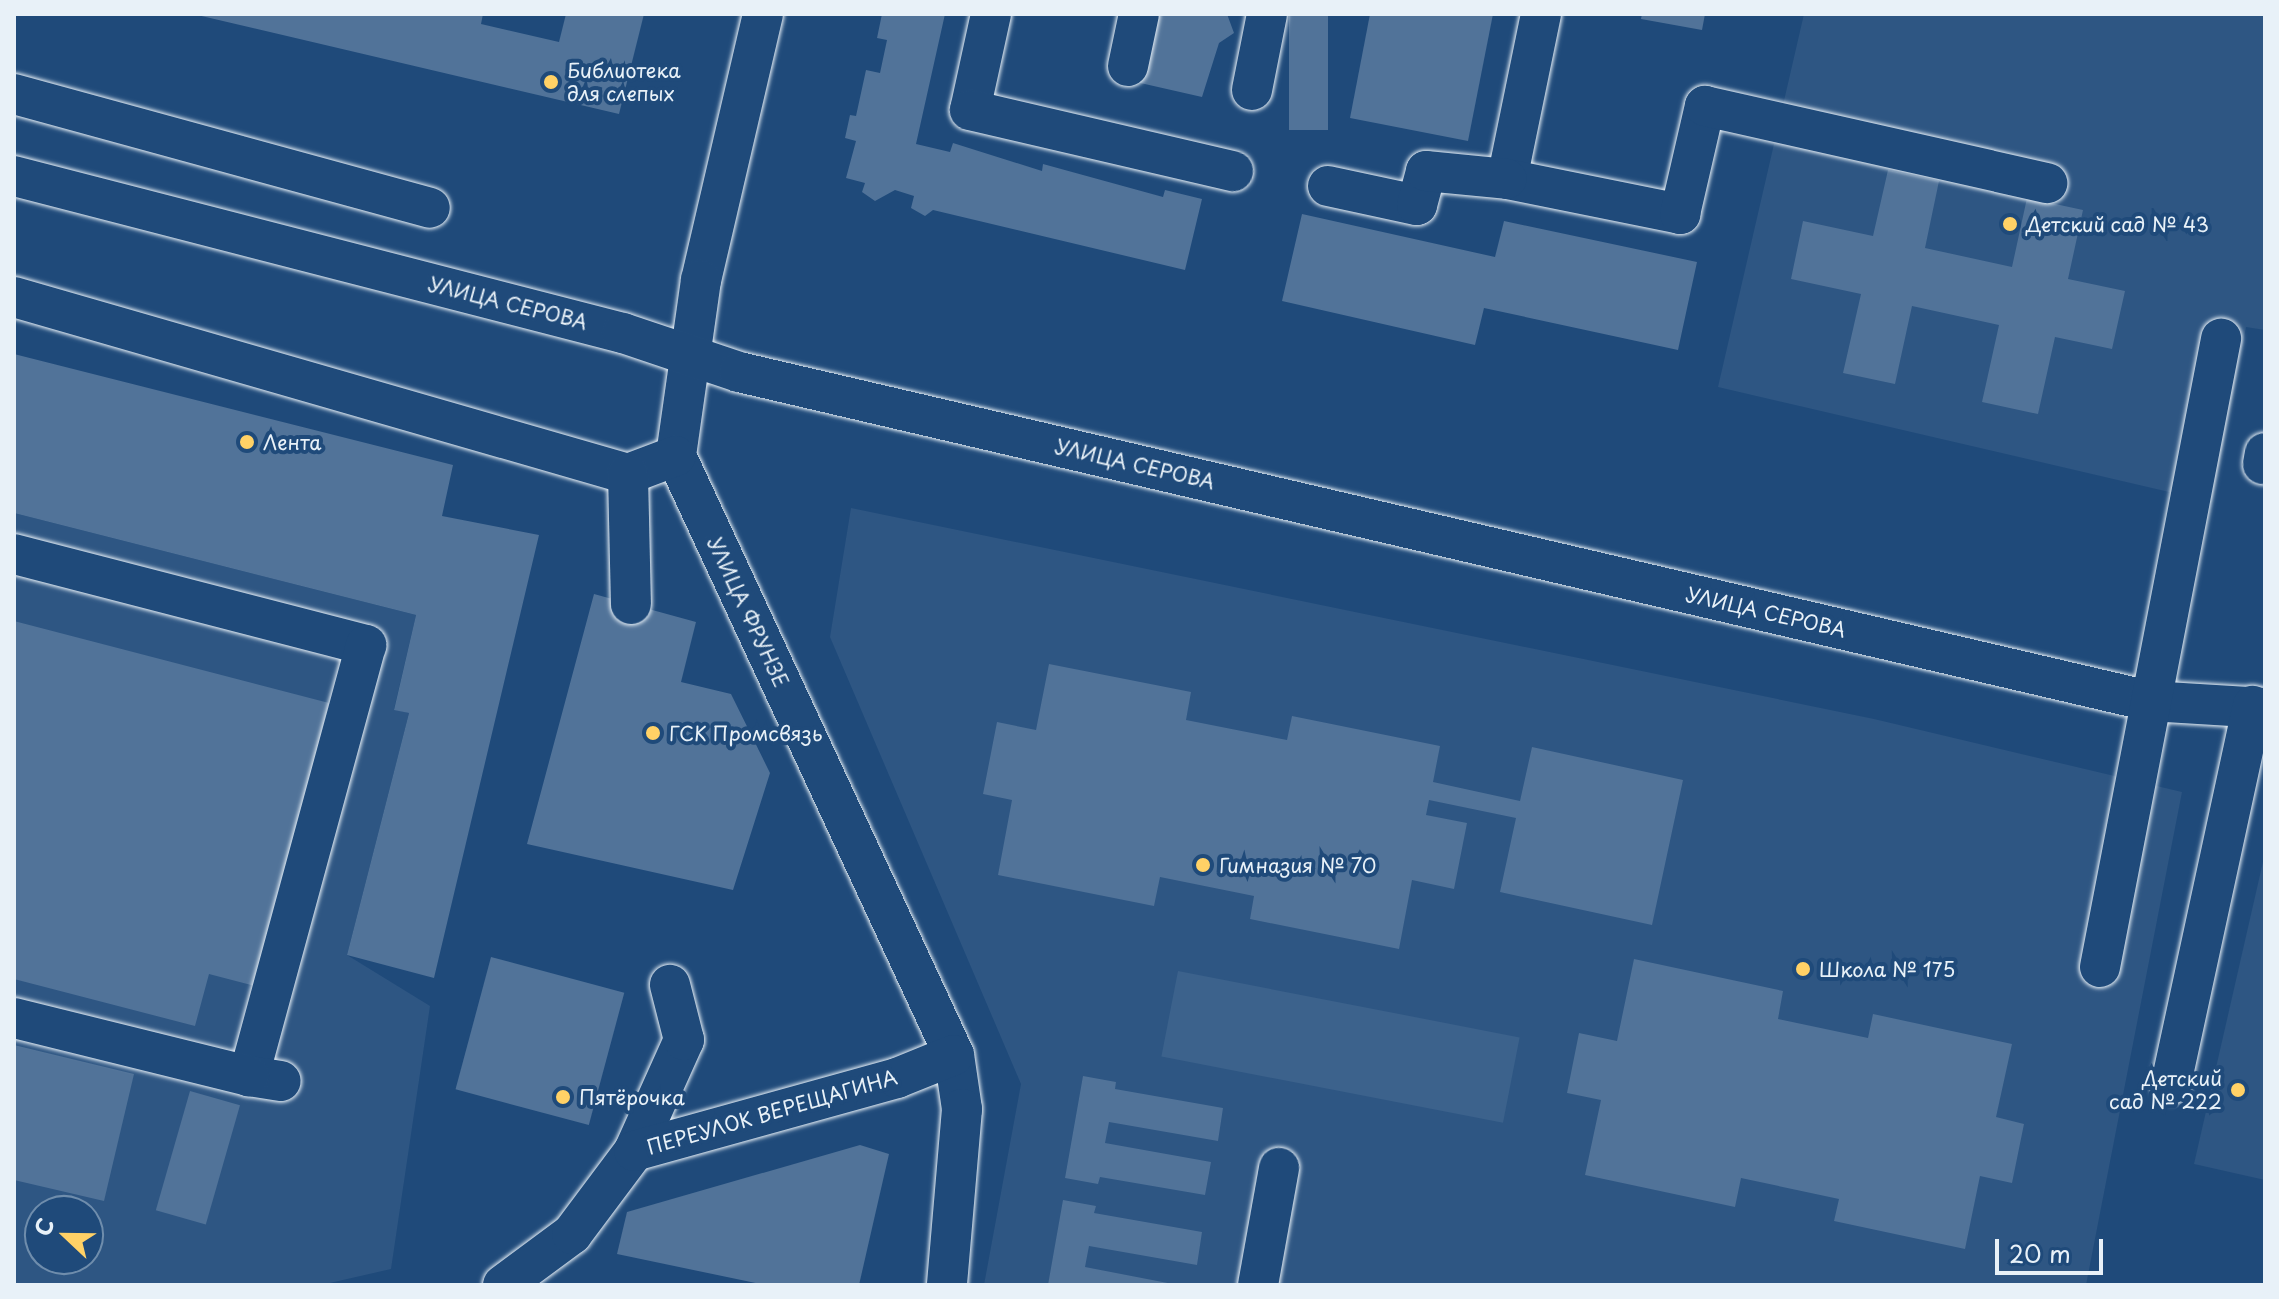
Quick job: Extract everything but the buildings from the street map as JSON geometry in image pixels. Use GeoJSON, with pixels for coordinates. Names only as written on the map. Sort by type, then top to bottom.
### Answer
{"type":"FeatureCollection","features":[{"type":"Feature","properties":{"kind":"street"},"geometry":{"type":"LineString","coordinates":[[14,297],[628,474],[676,456],[689,354],[763,14]]}},
{"type":"Feature","properties":{"kind":"street"},"geometry":{"type":"LineString","coordinates":[[991,14],[970,110],[1233,171]]}},
{"type":"Feature","properties":{"kind":"street"},"geometry":{"type":"LineString","coordinates":[[1128,66],[1139,14]]}},
{"type":"Feature","properties":{"kind":"street"},"geometry":{"type":"LineString","coordinates":[[1252,90],[1267,14]]}},
{"type":"Feature","properties":{"kind":"street"},"geometry":{"type":"LineString","coordinates":[[1507,179],[1541,14]]}},
{"type":"Feature","properties":{"kind":"street"},"geometry":{"type":"LineString","coordinates":[[14,94],[430,208]]}},
{"type":"Feature","properties":{"kind":"street"},"geometry":{"type":"LineString","coordinates":[[1328,186],[1417,205],[1426,171],[1507,179],[1680,214],[1705,106],[2047,183]]}},
{"type":"Feature","properties":{"kind":"street","name":"УЛИЦА СЕРОВА"},"geometry":{"type":"LineString","coordinates":[[14,176],[689,354],[739,372],[2149,701],[2259,707]]}},
{"type":"Feature","properties":{"kind":"street"},"geometry":{"type":"LineString","coordinates":[[2100,967],[2221,339]]}},
{"type":"Feature","properties":{"kind":"street","name":"УЛИЦА ФРУНЗЕ"},"geometry":{"type":"LineString","coordinates":[[676,456],[954,1055],[962,1109],[947,1285]]}},
{"type":"Feature","properties":{"kind":"street"},"geometry":{"type":"LineString","coordinates":[[628,474],[631,604]]}},
{"type":"Feature","properties":{"kind":"street"},"geometry":{"type":"LineString","coordinates":[[14,554],[366,645],[265,1078],[14,1018]]}},
{"type":"Feature","properties":{"kind":"street"},"geometry":{"type":"LineString","coordinates":[[2171,1084],[2259,707]]}},
{"type":"Feature","properties":{"kind":"street"},"geometry":{"type":"LineString","coordinates":[[634,1151],[684,1040],[670,985]]}},
{"type":"Feature","properties":{"kind":"street","name":"ПЕРЕУЛОК ВЕРЕЩАГИНА"},"geometry":{"type":"LineString","coordinates":[[506,1285],[572,1234],[634,1151],[897,1078],[954,1055]]}},
{"type":"Feature","properties":{"kind":"street"},"geometry":{"type":"LineString","coordinates":[[1258,1285],[1279,1168]]}},
{"type":"Feature","properties":{"kind":"shaded area","name":"Детский сад № 43"},"geometry":{"type":"Polygon","coordinates":[[[1804,14],[2265,14],[2265,330],[2246,327],[2212,502],[1718,387],[1804,14]]]}},
{"type":"Feature","properties":{"kind":"shaded area"},"geometry":{"type":"Polygon","coordinates":[[[851,508],[1874,719],[2182,792],[2086,1285],[984,1285],[1021,1084],[830,637],[851,508]]]}},
{"type":"Feature","properties":{"kind":"shaded area"},"geometry":{"type":"Polygon","coordinates":[[[14,513],[416,615],[394,709],[409,713],[347,955],[430,1006],[391,1269],[321,1285],[14,1285],[14,513]]]}},
{"type":"Feature","properties":{"kind":"shaded area","name":"Детский сад № 222"},"geometry":{"type":"Polygon","coordinates":[[[2265,853],[2265,1180],[2194,1164],[2265,853]]]}},
{"type":"Feature","properties":{"kind":"shaded area"},"geometry":{"type":"Polygon","coordinates":[[[1178,971],[1520,1037],[1503,1123],[1161,1056],[1178,971]]]}},
{"type":"Feature","properties":{"kind":"place","name":"Библиотека для слепых"},"geometry":{"type":"Point","coordinates":[551,82]}},
{"type":"Feature","properties":{"kind":"place","name":"Детский сад № 43"},"geometry":{"type":"Point","coordinates":[2010,224]}},
{"type":"Feature","properties":{"kind":"place","name":"Лента"},"geometry":{"type":"Point","coordinates":[247,442]}},
{"type":"Feature","properties":{"kind":"place","name":"ГСК Промсвязь"},"geometry":{"type":"Point","coordinates":[653,733]}},
{"type":"Feature","properties":{"kind":"place","name":"Гимназия № 70"},"geometry":{"type":"Point","coordinates":[1203,865]}},
{"type":"Feature","properties":{"kind":"place","name":"Школа № 175"},"geometry":{"type":"Point","coordinates":[1803,969]}},
{"type":"Feature","properties":{"kind":"place","name":"Детский сад № 222"},"geometry":{"type":"Point","coordinates":[2238,1090]}},
{"type":"Feature","properties":{"kind":"place","name":"Пятёрочка"},"geometry":{"type":"Point","coordinates":[563,1097]}}]}
